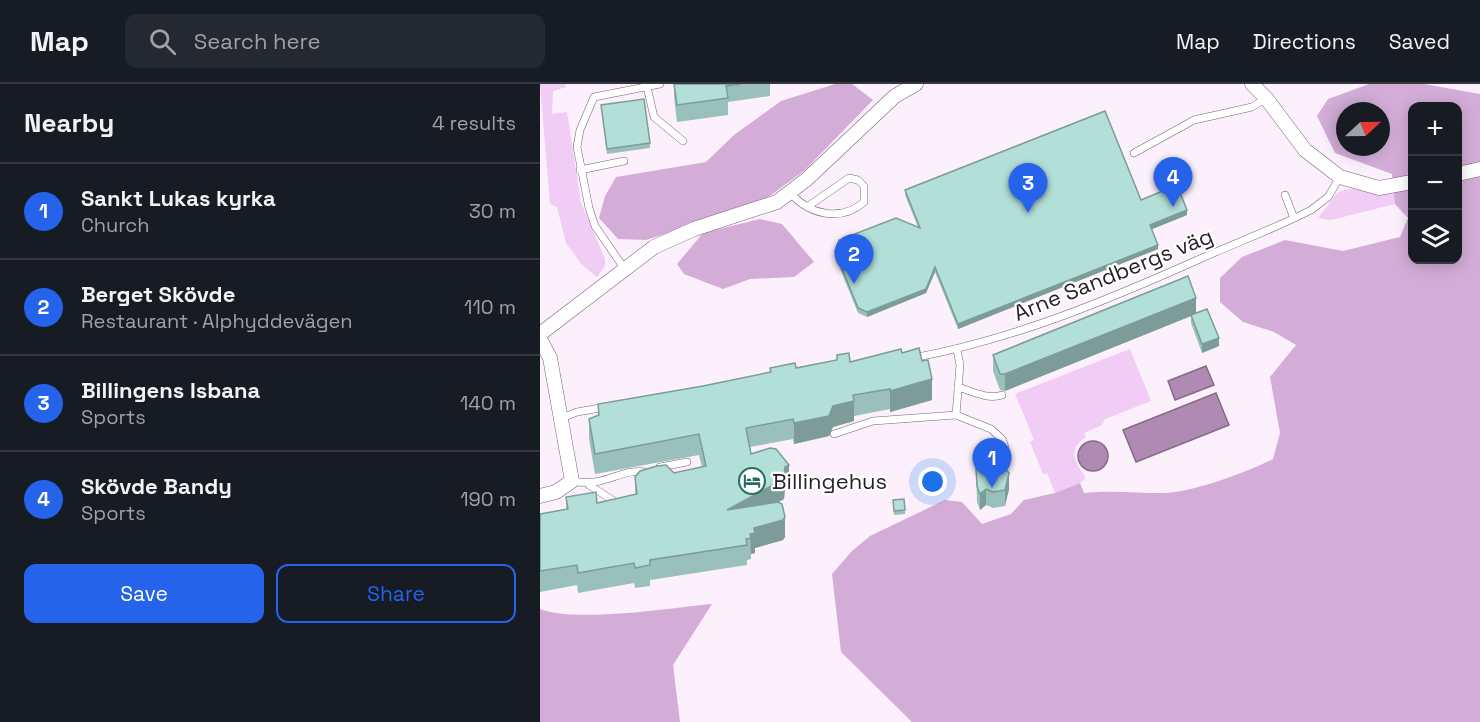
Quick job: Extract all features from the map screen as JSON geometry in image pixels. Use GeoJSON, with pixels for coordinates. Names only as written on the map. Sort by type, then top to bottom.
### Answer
{"type":"FeatureCollection","features":[{"type":"Feature","properties":{"kind":"street"},"geometry":{"type":"LineString","coordinates":[[540,496],[556,492],[572,481],[559,419],[550,358],[540,336],[624,268],[670,239],[760,209],[790,193],[885,104],[916,84]]}},
{"type":"Feature","properties":{"kind":"street"},"geometry":{"type":"LineString","coordinates":[[1252,84],[1266,98],[1305,150],[1340,177],[1379,188],[1408,183]]}},
{"type":"Feature","properties":{"kind":"street"},"geometry":{"type":"LineString","coordinates":[[1462,173],[1480,169]]}},
{"type":"Feature","properties":{"kind":"lane"},"geometry":{"type":"LineString","coordinates":[[624,268],[595,226],[580,170],[577,147],[580,130],[594,96],[660,84]]}},
{"type":"Feature","properties":{"kind":"lane"},"geometry":{"type":"LineString","coordinates":[[647,87],[654,117],[683,141]]}},
{"type":"Feature","properties":{"kind":"lane"},"geometry":{"type":"LineString","coordinates":[[1134,153],[1194,120],[1252,107],[1266,98]]}},
{"type":"Feature","properties":{"kind":"lane"},"geometry":{"type":"LineString","coordinates":[[580,170],[624,161]]}},
{"type":"Feature","properties":{"kind":"lane","name":"Arne Sandbergs väg"},"geometry":{"type":"LineString","coordinates":[[907,359],[957,350],[1086,309],[1311,210],[1328,197],[1340,177]]}},
{"type":"Feature","properties":{"kind":"lane"},"geometry":{"type":"LineString","coordinates":[[790,193],[807,207],[830,214],[852,212],[864,202],[864,186],[858,180],[849,178],[807,207]]}},
{"type":"Feature","properties":{"kind":"lane"},"geometry":{"type":"LineString","coordinates":[[1285,195],[1294,218]]}},
{"type":"Feature","properties":{"kind":"lane"},"geometry":{"type":"LineString","coordinates":[[956,415],[960,365],[957,350]]}},
{"type":"Feature","properties":{"kind":"lane"},"geometry":{"type":"LineString","coordinates":[[958,387],[985,396],[996,398],[1002,395]]}},
{"type":"Feature","properties":{"kind":"lane"},"geometry":{"type":"LineString","coordinates":[[559,419],[577,412],[615,406]]}},
{"type":"Feature","properties":{"kind":"lane"},"geometry":{"type":"LineString","coordinates":[[834,434],[873,421],[956,415],[998,434],[1005,447],[1004,457],[999,463]]}},
{"type":"Feature","properties":{"kind":"lane"},"geometry":{"type":"LineString","coordinates":[[589,485],[603,483],[624,473],[648,472],[659,467],[687,462]]}},
{"type":"Feature","properties":{"kind":"lane"},"geometry":{"type":"LineString","coordinates":[[572,481],[589,485],[627,509]]}},
{"type":"Feature","properties":{"kind":"shaded area"},"geometry":{"type":"Polygon","coordinates":[[[540,84],[565,84],[566,87],[553,91],[552,114],[567,112],[581,203],[605,259],[605,266],[597,277],[582,265],[566,243],[557,207],[550,204],[540,84]]]}},
{"type":"Feature","properties":{"kind":"shaded area"},"geometry":{"type":"Polygon","coordinates":[[[835,84],[852,84],[873,100],[805,170],[759,204],[646,240],[618,239],[599,218],[605,196],[616,177],[706,162],[734,135],[781,101],[835,84]]]}},
{"type":"Feature","properties":{"kind":"shaded area"},"geometry":{"type":"Polygon","coordinates":[[[1369,84],[1424,84],[1480,94],[1480,722],[912,722],[841,652],[832,574],[852,551],[870,536],[945,500],[962,502],[982,524],[1011,514],[1024,500],[1055,493],[1080,483],[1084,493],[1175,492],[1219,481],[1273,459],[1280,433],[1270,377],[1296,345],[1274,332],[1243,322],[1220,302],[1220,278],[1242,257],[1285,240],[1343,251],[1400,237],[1408,218],[1395,204],[1392,174],[1343,156],[1390,156],[1390,102],[1336,102],[1336,153],[1317,116],[1328,99],[1369,84]]]}},
{"type":"Feature","properties":{"kind":"shaded area"},"geometry":{"type":"Polygon","coordinates":[[[1349,189],[1394,191],[1395,204],[1331,220],[1318,218],[1338,192],[1349,189]]]}},
{"type":"Feature","properties":{"kind":"shaded area"},"geometry":{"type":"Polygon","coordinates":[[[760,219],[782,224],[814,262],[794,277],[750,279],[723,289],[684,274],[677,264],[703,233],[760,219]]]}},
{"type":"Feature","properties":{"kind":"shaded area"},"geometry":{"type":"Polygon","coordinates":[[[1130,349],[1151,401],[1105,419],[1102,425],[1084,433],[1086,437],[1076,447],[1075,457],[1086,478],[1080,483],[1055,493],[1047,473],[1043,474],[1030,442],[1034,440],[1015,394],[1130,349]]]}},
{"type":"Feature","properties":{"kind":"shaded area"},"geometry":{"type":"Polygon","coordinates":[[[1206,366],[1214,385],[1175,400],[1168,381],[1206,366]]]}},
{"type":"Feature","properties":{"kind":"shaded area"},"geometry":{"type":"Polygon","coordinates":[[[1216,393],[1229,425],[1136,462],[1123,430],[1216,393]]]}},
{"type":"Feature","properties":{"kind":"shaded area"},"geometry":{"type":"Polygon","coordinates":[[[1093,441],[1104,445],[1108,456],[1104,467],[1093,471],[1082,467],[1078,456],[1082,445],[1093,441]]]}},
{"type":"Feature","properties":{"kind":"shaded area"},"geometry":{"type":"Polygon","coordinates":[[[712,604],[673,665],[680,722],[540,722],[540,609],[556,613],[599,615],[712,604]]]}},
{"type":"Feature","properties":{"kind":"building"},"geometry":{"type":"Polygon","coordinates":[[[674,84],[741,84],[726,86],[728,98],[677,105],[674,84]]]}},
{"type":"Feature","properties":{"kind":"building"},"geometry":{"type":"Polygon","coordinates":[[[644,99],[650,143],[607,149],[601,105],[644,99]]]}},
{"type":"Feature","properties":{"kind":"building"},"geometry":{"type":"Polygon","coordinates":[[[1105,111],[1141,200],[1177,185],[1187,210],[1150,225],[1158,245],[958,324],[935,267],[926,289],[867,312],[858,308],[835,251],[839,240],[896,218],[920,228],[905,190],[1105,111]]]}},
{"type":"Feature","properties":{"kind":"building"},"geometry":{"type":"Polygon","coordinates":[[[1188,276],[1196,298],[1005,374],[1000,374],[993,355],[1188,276]]]}},
{"type":"Feature","properties":{"kind":"building"},"geometry":{"type":"Polygon","coordinates":[[[1207,309],[1219,338],[1202,344],[1191,315],[1207,309]]]}},
{"type":"Feature","properties":{"kind":"building"},"geometry":{"type":"Polygon","coordinates":[[[919,348],[922,361],[928,360],[932,379],[890,391],[890,389],[853,395],[854,401],[833,406],[829,416],[794,423],[793,419],[746,428],[751,454],[770,448],[776,449],[789,465],[785,467],[784,479],[727,510],[778,502],[782,504],[785,517],[783,520],[754,528],[755,533],[750,534],[751,538],[746,539],[747,545],[650,560],[650,565],[635,568],[634,563],[578,573],[577,565],[540,571],[540,514],[568,509],[566,497],[596,492],[597,503],[637,494],[635,477],[640,471],[666,465],[674,473],[706,466],[699,434],[595,454],[589,419],[599,415],[598,404],[771,372],[770,368],[795,363],[796,368],[837,360],[837,355],[849,353],[850,362],[901,349],[902,353],[919,348]]]}},
{"type":"Feature","properties":{"kind":"building"},"geometry":{"type":"Polygon","coordinates":[[[988,447],[1009,473],[1005,490],[993,492],[986,489],[980,494],[976,468],[985,457],[988,447]]]}},
{"type":"Feature","properties":{"kind":"building"},"geometry":{"type":"Polygon","coordinates":[[[904,499],[905,510],[894,511],[893,500],[904,499]]]}},
{"type":"Feature","properties":{"kind":"place","name":"Skövde Bandy"},"geometry":{"type":"Point","coordinates":[1173,207]}},
{"type":"Feature","properties":{"kind":"place","name":"Billingens Isbana"},"geometry":{"type":"Point","coordinates":[1028,213]}},
{"type":"Feature","properties":{"kind":"place","name":"Berget Skövde"},"geometry":{"type":"Point","coordinates":[854,284]}},
{"type":"Feature","properties":{"kind":"place","name":"Billingehus"},"geometry":{"type":"Point","coordinates":[752,481]}},
{"type":"Feature","properties":{"kind":"place","name":"Sankt Lukas kyrka"},"geometry":{"type":"Point","coordinates":[992,488]}}]}
